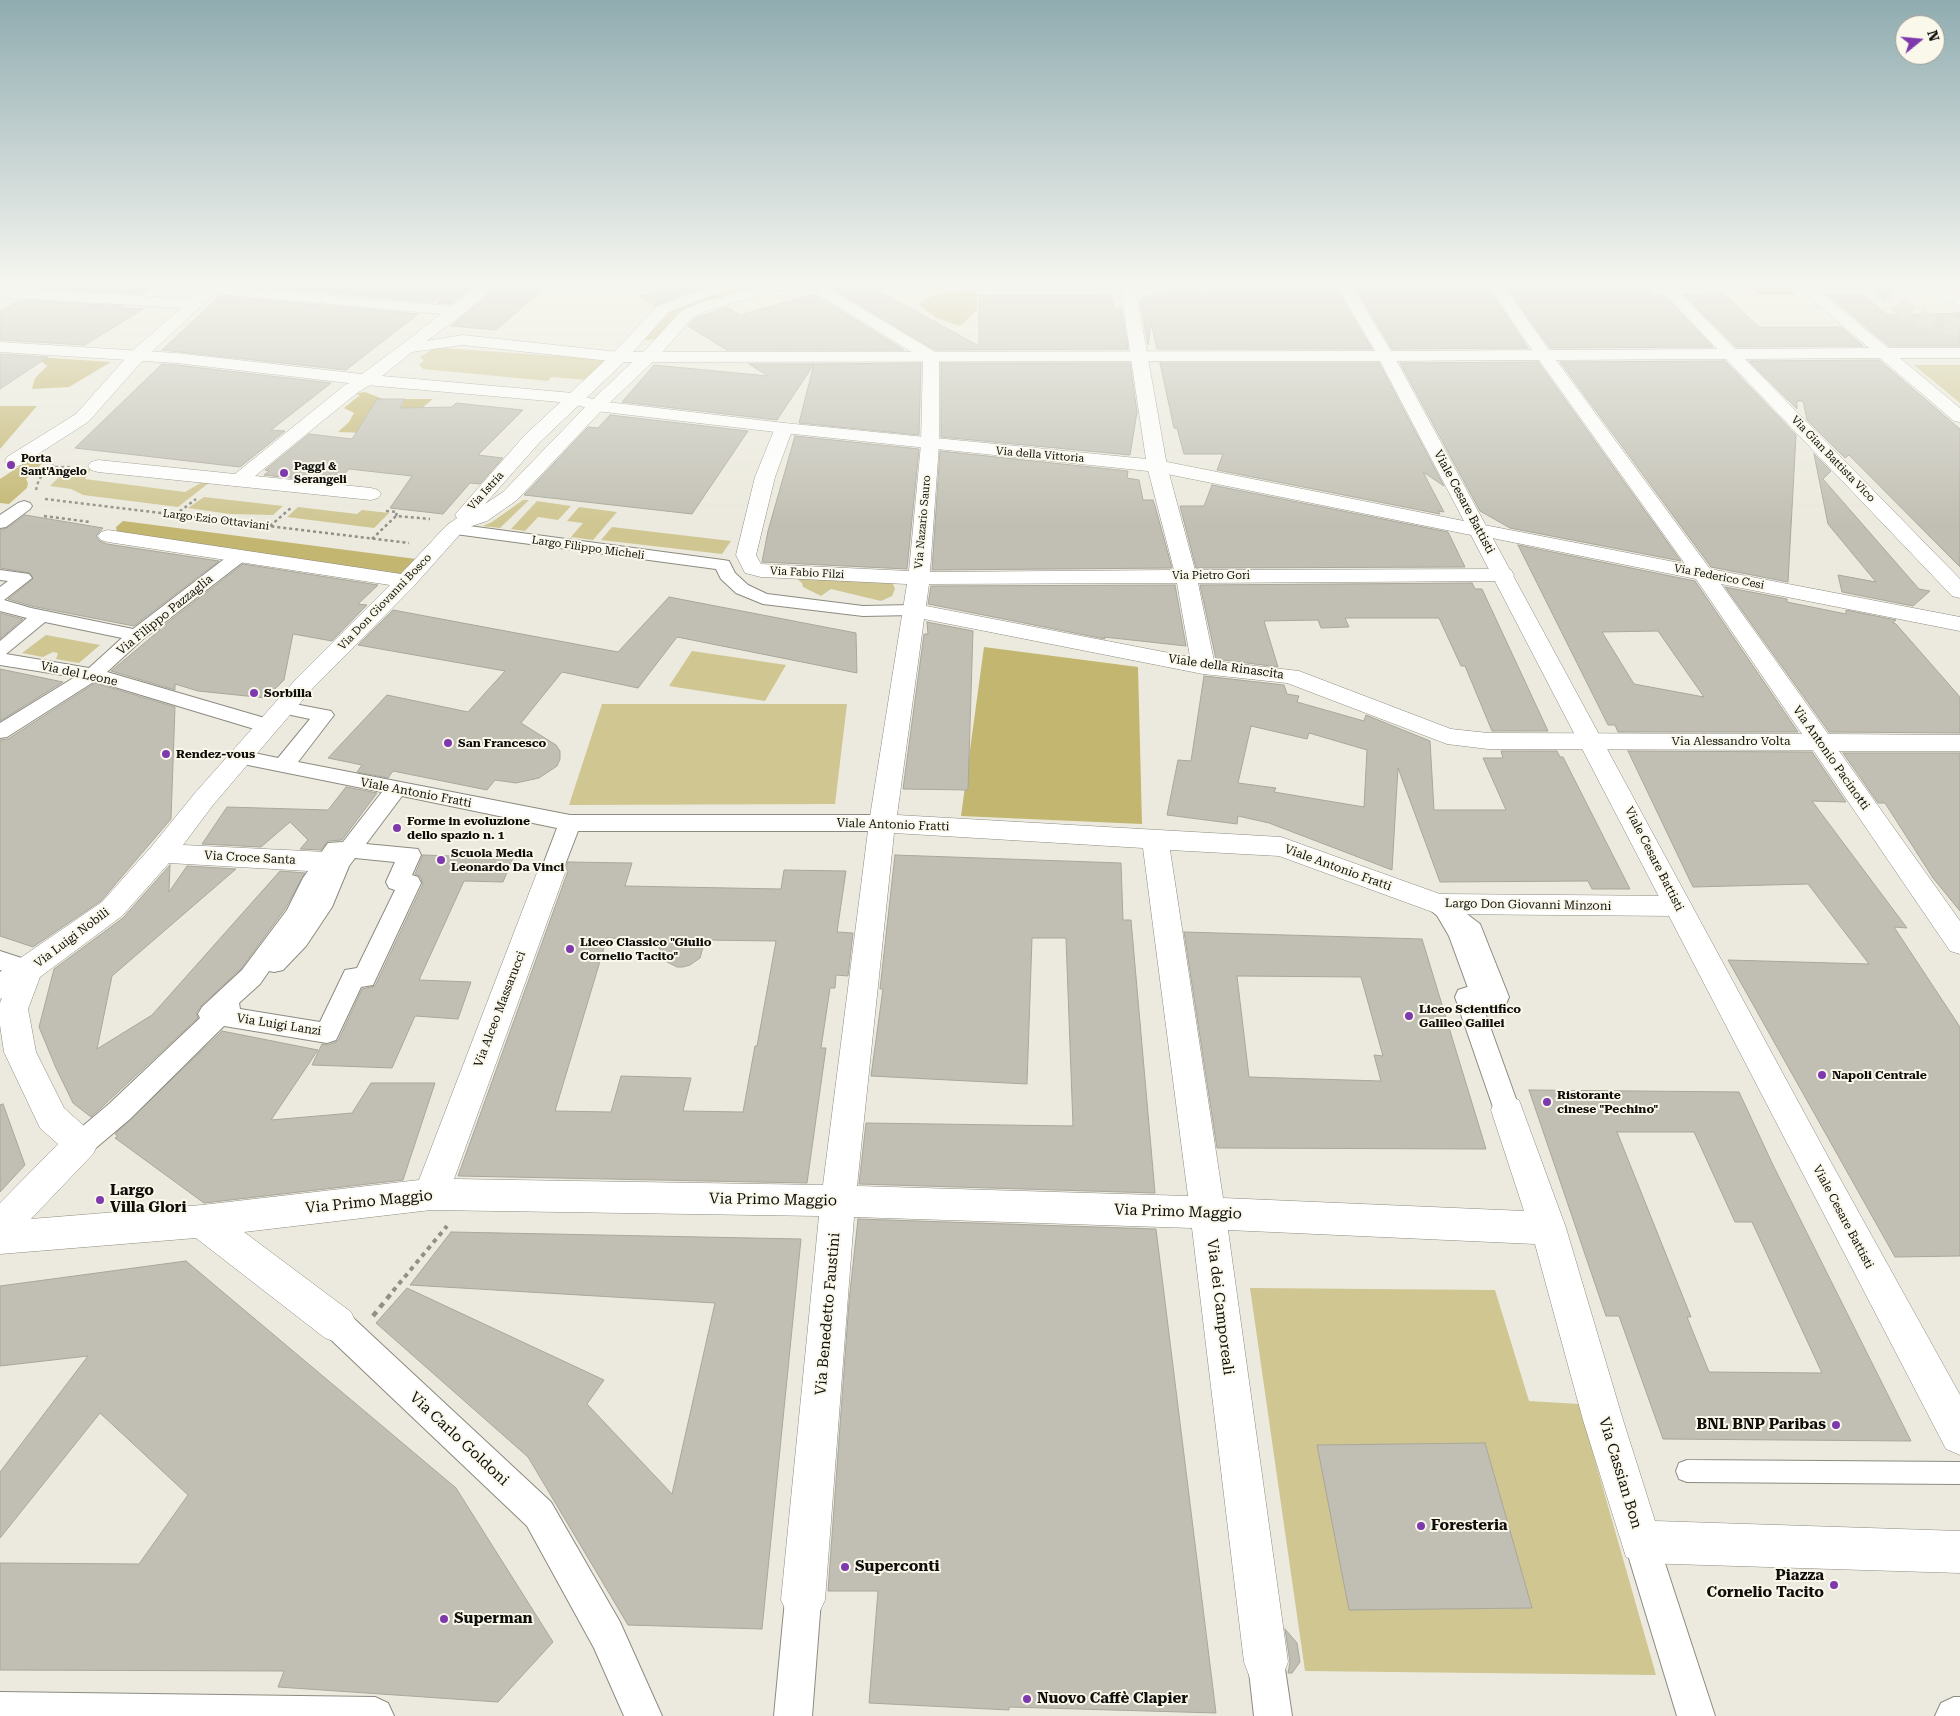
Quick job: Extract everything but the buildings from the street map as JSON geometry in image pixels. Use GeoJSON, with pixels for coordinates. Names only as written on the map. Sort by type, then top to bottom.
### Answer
{"type":"FeatureCollection","features":[{"type":"Feature","properties":{"kind":"street"},"geometry":{"type":"LineString","coordinates":[[6,466],[82,418],[130,365]]}},
{"type":"Feature","properties":{"kind":"street","name":"Via della Vittoria"},"geometry":{"type":"LineString","coordinates":[[230,365],[366,380],[573,398],[596,406],[784,428],[1157,466],[1479,530]]}},
{"type":"Feature","properties":{"kind":"street"},"geometry":{"type":"LineString","coordinates":[[238,480],[332,404],[385,365]]}},
{"type":"Feature","properties":{"kind":"street","name":"Via Istria"},"geometry":{"type":"LineString","coordinates":[[460,525],[465,514],[474,503],[532,439],[573,398],[610,365]]}},
{"type":"Feature","properties":{"kind":"street","name":"Via Istria"},"geometry":{"type":"LineString","coordinates":[[460,525],[480,517],[510,496],[596,406],[639,365]]}},
{"type":"Feature","properties":{"kind":"street","name":"Via Nazario Sauro"},"geometry":{"type":"LineString","coordinates":[[882,823],[919,578],[930,444],[931,365]]}},
{"type":"Feature","properties":{"kind":"street"},"geometry":{"type":"LineString","coordinates":[[1142,365],[1157,466],[1186,576],[1203,667]]}},
{"type":"Feature","properties":{"kind":"street","name":"Viale Cesare Battisti"},"geometry":{"type":"LineString","coordinates":[[1391,365],[1960,1435]]}},
{"type":"Feature","properties":{"kind":"street","name":"Via Antonio Pacinotti"},"geometry":{"type":"LineString","coordinates":[[1551,365],[1703,574],[1960,943]]}},
{"type":"Feature","properties":{"kind":"street","name":"Via Gian Battista Vico"},"geometry":{"type":"LineString","coordinates":[[1743,365],[1960,591]]}},
{"type":"Feature","properties":{"kind":"street"},"geometry":{"type":"LineString","coordinates":[[1899,365],[1960,417]]}},
{"type":"Feature","properties":{"kind":"street","name":"Via Fabio Filzi"},"geometry":{"type":"LineString","coordinates":[[784,428],[765,477],[746,555],[753,568],[761,571],[919,578]]}},
{"type":"Feature","properties":{"kind":"street"},"geometry":{"type":"LineString","coordinates":[[98,466],[238,480],[374,502]]}},
{"type":"Feature","properties":{"kind":"street"},"geometry":{"type":"LineString","coordinates":[[0,523],[25,506]]}},
{"type":"Feature","properties":{"kind":"street","name":"Largo Filippo Micheli"},"geometry":{"type":"LineString","coordinates":[[460,525],[753,568]]}},
{"type":"Feature","properties":{"kind":"street","name":"Via Don Giovanni Bosco"},"geometry":{"type":"LineString","coordinates":[[240,757],[305,683],[460,525]]}},
{"type":"Feature","properties":{"kind":"street","name":"Via Federico Cesi"},"geometry":{"type":"LineString","coordinates":[[1479,530],[1960,624]]}},
{"type":"Feature","properties":{"kind":"street"},"geometry":{"type":"LineString","coordinates":[[108,536],[406,582]]}},
{"type":"Feature","properties":{"kind":"street","name":"Via Filippo Pazzaglia"},"geometry":{"type":"LineString","coordinates":[[0,732],[93,674],[136,636],[238,557]]}},
{"type":"Feature","properties":{"kind":"street"},"geometry":{"type":"LineString","coordinates":[[723,565],[727,575],[742,588],[763,599],[863,611],[913,610]]}},
{"type":"Feature","properties":{"kind":"street"},"geometry":{"type":"LineString","coordinates":[[0,575],[23,578],[0,596]]}},
{"type":"Feature","properties":{"kind":"street","name":"Via Pietro Gori"},"geometry":{"type":"LineString","coordinates":[[919,578],[1503,575]]}},
{"type":"Feature","properties":{"kind":"street"},"geometry":{"type":"LineString","coordinates":[[0,605],[136,636]]}},
{"type":"Feature","properties":{"kind":"street","name":"Viale della Rinascita"},"geometry":{"type":"LineString","coordinates":[[913,610],[1203,667],[1291,676],[1447,736],[1488,741],[1592,742]]}},
{"type":"Feature","properties":{"kind":"street"},"geometry":{"type":"LineString","coordinates":[[0,650],[42,615]]}},
{"type":"Feature","properties":{"kind":"street","name":"Via del Leone"},"geometry":{"type":"LineString","coordinates":[[0,659],[93,674],[185,702],[276,717],[324,715],[283,766]]}},
{"type":"Feature","properties":{"kind":"street","name":"Via Alessandro Volta"},"geometry":{"type":"LineString","coordinates":[[1592,742],[1960,742]]}},
{"type":"Feature","properties":{"kind":"street","name":"Viale Antonio Fratti"},"geometry":{"type":"LineString","coordinates":[[240,757],[570,823],[882,823],[1281,847],[1438,904]]}},
{"type":"Feature","properties":{"kind":"street","name":"Via Luigi Nobili"},"geometry":{"type":"LineString","coordinates":[[81,1144],[52,1118],[20,1052],[13,1009],[14,965],[112,909],[162,853],[240,757]]}},
{"type":"Feature","properties":{"kind":"street","name":"Via Luigi Lanzi"},"geometry":{"type":"LineString","coordinates":[[81,1144],[120,1111],[298,940],[320,907],[338,859],[396,789]]}},
{"type":"Feature","properties":{"kind":"street","name":"Via Alceo Massarucci"},"geometry":{"type":"LineString","coordinates":[[430,1194],[570,823]]}},
{"type":"Feature","properties":{"kind":"street","name":"Via Benedetto Faustini"},"geometry":{"type":"LineString","coordinates":[[793,1716],[838,1201],[882,823]]}},
{"type":"Feature","properties":{"kind":"street","name":"Via dei Camporeali"},"geometry":{"type":"LineString","coordinates":[[1155,840],[1208,1213],[1272,1716]]}},
{"type":"Feature","properties":{"kind":"street","name":"Via Croce Santa"},"geometry":{"type":"LineString","coordinates":[[162,853],[338,859]]}},
{"type":"Feature","properties":{"kind":"street","name":"Via Luigi Lanzi"},"geometry":{"type":"LineString","coordinates":[[220,1015],[327,1033],[354,977],[364,978],[410,882],[397,882],[410,855],[338,859]]}},
{"type":"Feature","properties":{"kind":"street","name":"Largo Don Giovanni Minzoni"},"geometry":{"type":"LineString","coordinates":[[1438,904],[1678,906]]}},
{"type":"Feature","properties":{"kind":"street","name":"Largo Don Giovanni Minzoni"},"geometry":{"type":"LineString","coordinates":[[1438,904],[1472,930],[1497,997],[1467,997],[1548,1228]]}},
{"type":"Feature","properties":{"kind":"street"},"geometry":{"type":"LineString","coordinates":[[0,987],[14,965]]}},
{"type":"Feature","properties":{"kind":"street"},"geometry":{"type":"LineString","coordinates":[[0,1227],[81,1144]]}},
{"type":"Feature","properties":{"kind":"street","name":"Via Primo Maggio"},"geometry":{"type":"LineString","coordinates":[[0,1238],[202,1221],[430,1194],[838,1201],[1208,1213],[1548,1228]]}},
{"type":"Feature","properties":{"kind":"street","name":"Via Carlo Goldoni"},"geometry":{"type":"LineString","coordinates":[[202,1221],[346,1332],[539,1514],[607,1635],[643,1716]]}},
{"type":"Feature","properties":{"kind":"street","name":"Via Cassian Bon"},"geometry":{"type":"LineString","coordinates":[[1548,1228],[1603,1420],[1696,1716]]}},
{"type":"Feature","properties":{"kind":"street"},"geometry":{"type":"LineString","coordinates":[[1641,1542],[1960,1552]]}},
{"type":"Feature","properties":{"kind":"street"},"geometry":{"type":"LineString","coordinates":[[0,1712],[375,1716]]}},
{"type":"Feature","properties":{"kind":"street"},"geometry":{"type":"LineString","coordinates":[[1954,1716],[1960,1716]]}},
{"type":"Feature","properties":{"kind":"lane"},"geometry":{"type":"LineString","coordinates":[[1438,904],[1457,935],[1476,988]]}},
{"type":"Feature","properties":{"kind":"lane"},"geometry":{"type":"LineString","coordinates":[[1687,1471],[1960,1473]]}},
{"type":"Feature","properties":{"kind":"path"},"geometry":{"type":"LineString","coordinates":[[52,467],[39,479],[25,506],[109,525],[108,536]]}},
{"type":"Feature","properties":{"kind":"path"},"geometry":{"type":"LineString","coordinates":[[374,502],[397,512],[396,516]]}},
{"type":"Feature","properties":{"kind":"path","name":"Largo Ezio Ottaviani"},"geometry":{"type":"LineString","coordinates":[[25,506],[270,526],[417,544]]}},
{"type":"Feature","properties":{"kind":"path"},"geometry":{"type":"LineString","coordinates":[[270,526],[288,511]]}},
{"type":"Feature","properties":{"kind":"path"},"geometry":{"type":"LineString","coordinates":[[372,539],[396,516],[432,519]]}},
{"type":"Feature","properties":{"kind":"path"},"geometry":{"type":"LineString","coordinates":[[346,1332],[473,1195]]}},
{"type":"Feature","properties":{"kind":"shaded area"},"geometry":{"type":"Polygon","coordinates":[[[106,365],[69,387],[32,389],[35,378],[47,366],[106,365]]]}},
{"type":"Feature","properties":{"kind":"shaded area"},"geometry":{"type":"Polygon","coordinates":[[[419,365],[600,365],[586,380],[551,377],[548,381],[423,369],[419,365]]]}},
{"type":"Feature","properties":{"kind":"shaded area"},"geometry":{"type":"Polygon","coordinates":[[[1914,365],[1960,365],[1960,403],[1914,365]]]}},
{"type":"Feature","properties":{"kind":"shaded area"},"geometry":{"type":"Polygon","coordinates":[[[365,392],[383,399],[378,407],[372,407],[369,412],[374,412],[365,433],[338,432],[349,422],[354,413],[344,408],[360,395],[354,394],[365,392]]]}},
{"type":"Feature","properties":{"kind":"shaded area"},"geometry":{"type":"Polygon","coordinates":[[[405,399],[433,399],[422,408],[400,408],[405,399]]]}},
{"type":"Feature","properties":{"kind":"shaded area"},"geometry":{"type":"Polygon","coordinates":[[[0,406],[37,406],[0,449],[0,406]]]}},
{"type":"Feature","properties":{"kind":"shaded area"},"geometry":{"type":"Polygon","coordinates":[[[38,454],[50,456],[26,479],[28,483],[27,488],[9,504],[0,503],[0,479],[38,454]]]}},
{"type":"Feature","properties":{"kind":"shaded area"},"geometry":{"type":"Polygon","coordinates":[[[91,469],[85,479],[185,492],[204,481],[210,482],[178,507],[83,495],[71,489],[50,486],[66,470],[91,469]]]}},
{"type":"Feature","properties":{"kind":"shaded area"},"geometry":{"type":"Polygon","coordinates":[[[204,497],[283,506],[273,515],[230,514],[188,508],[204,497]]]}},
{"type":"Feature","properties":{"kind":"shaded area"},"geometry":{"type":"Polygon","coordinates":[[[523,500],[529,500],[500,528],[483,526],[492,522],[523,500]]]}},
{"type":"Feature","properties":{"kind":"shaded area"},"geometry":{"type":"Polygon","coordinates":[[[537,501],[571,506],[558,520],[538,517],[525,531],[511,529],[537,501]]]}},
{"type":"Feature","properties":{"kind":"shaded area"},"geometry":{"type":"Polygon","coordinates":[[[298,507],[357,514],[362,510],[389,513],[374,528],[287,517],[298,507]]]}},
{"type":"Feature","properties":{"kind":"shaded area"},"geometry":{"type":"Polygon","coordinates":[[[579,507],[617,512],[593,540],[571,537],[583,523],[567,521],[579,507]]]}},
{"type":"Feature","properties":{"kind":"shaded area"},"geometry":{"type":"Polygon","coordinates":[[[123,521],[416,559],[400,574],[117,535],[116,527],[123,521]]]}},
{"type":"Feature","properties":{"kind":"shaded area"},"geometry":{"type":"Polygon","coordinates":[[[612,527],[731,541],[722,554],[601,540],[612,527]]]}},
{"type":"Feature","properties":{"kind":"shaded area"},"geometry":{"type":"Polygon","coordinates":[[[796,578],[888,582],[893,584],[895,589],[892,596],[881,601],[831,589],[821,596],[803,587],[802,583],[796,578]]]}},
{"type":"Feature","properties":{"kind":"shaded area"},"geometry":{"type":"Polygon","coordinates":[[[46,635],[100,645],[79,663],[56,659],[58,653],[53,652],[43,657],[22,653],[46,635]]]}},
{"type":"Feature","properties":{"kind":"shaded area"},"geometry":{"type":"Polygon","coordinates":[[[984,647],[1138,667],[1142,824],[961,816],[984,647]]]}},
{"type":"Feature","properties":{"kind":"shaded area"},"geometry":{"type":"Polygon","coordinates":[[[692,651],[786,665],[765,701],[669,686],[692,651]]]}},
{"type":"Feature","properties":{"kind":"shaded area"},"geometry":{"type":"Polygon","coordinates":[[[602,704],[847,704],[835,804],[569,805],[602,704]]]}},
{"type":"Feature","properties":{"kind":"shaded area"},"geometry":{"type":"Polygon","coordinates":[[[1250,1288],[1495,1290],[1529,1401],[1579,1404],[1656,1675],[1305,1671],[1250,1288]]]}},
{"type":"Feature","properties":{"kind":"place","name":"Porta Sant'Angelo"},"geometry":{"type":"Point","coordinates":[11,465]}},
{"type":"Feature","properties":{"kind":"place","name":"Paggi & Serangeli"},"geometry":{"type":"Point","coordinates":[284,473]}},
{"type":"Feature","properties":{"kind":"place","name":"Sorbilla"},"geometry":{"type":"Point","coordinates":[254,693]}},
{"type":"Feature","properties":{"kind":"place","name":"San Francesco"},"geometry":{"type":"Point","coordinates":[448,743]}},
{"type":"Feature","properties":{"kind":"place","name":"Rendez-vous"},"geometry":{"type":"Point","coordinates":[166,754]}},
{"type":"Feature","properties":{"kind":"place","name":"Forme in evoluzione dello spazio n. 1"},"geometry":{"type":"Point","coordinates":[397,828]}},
{"type":"Feature","properties":{"kind":"place","name":"Scuola Media Leonardo Da Vinci"},"geometry":{"type":"Point","coordinates":[441,860]}},
{"type":"Feature","properties":{"kind":"place","name":"Liceo Classico \"Giulio Cornelio Tacito\""},"geometry":{"type":"Point","coordinates":[570,949]}},
{"type":"Feature","properties":{"kind":"place","name":"Liceo Scientifico Galileo Galilei"},"geometry":{"type":"Point","coordinates":[1409,1016]}},
{"type":"Feature","properties":{"kind":"place","name":"Napoli Centrale"},"geometry":{"type":"Point","coordinates":[1822,1075]}},
{"type":"Feature","properties":{"kind":"place","name":"Ristorante cinese \"Pechino\""},"geometry":{"type":"Point","coordinates":[1547,1102]}},
{"type":"Feature","properties":{"kind":"place","name":"Largo Villa Glori"},"geometry":{"type":"Point","coordinates":[100,1200]}},
{"type":"Feature","properties":{"kind":"place","name":"BNL BNP Paribas"},"geometry":{"type":"Point","coordinates":[1836,1425]}},
{"type":"Feature","properties":{"kind":"place","name":"Foresteria"},"geometry":{"type":"Point","coordinates":[1421,1526]}},
{"type":"Feature","properties":{"kind":"place","name":"Superconti"},"geometry":{"type":"Point","coordinates":[845,1567]}},
{"type":"Feature","properties":{"kind":"place","name":"Piazza Cornelio Tacito"},"geometry":{"type":"Point","coordinates":[1834,1585]}},
{"type":"Feature","properties":{"kind":"place","name":"Superman"},"geometry":{"type":"Point","coordinates":[444,1619]}},
{"type":"Feature","properties":{"kind":"place","name":"Nuovo Caffè Clapier"},"geometry":{"type":"Point","coordinates":[1027,1699]}}]}
